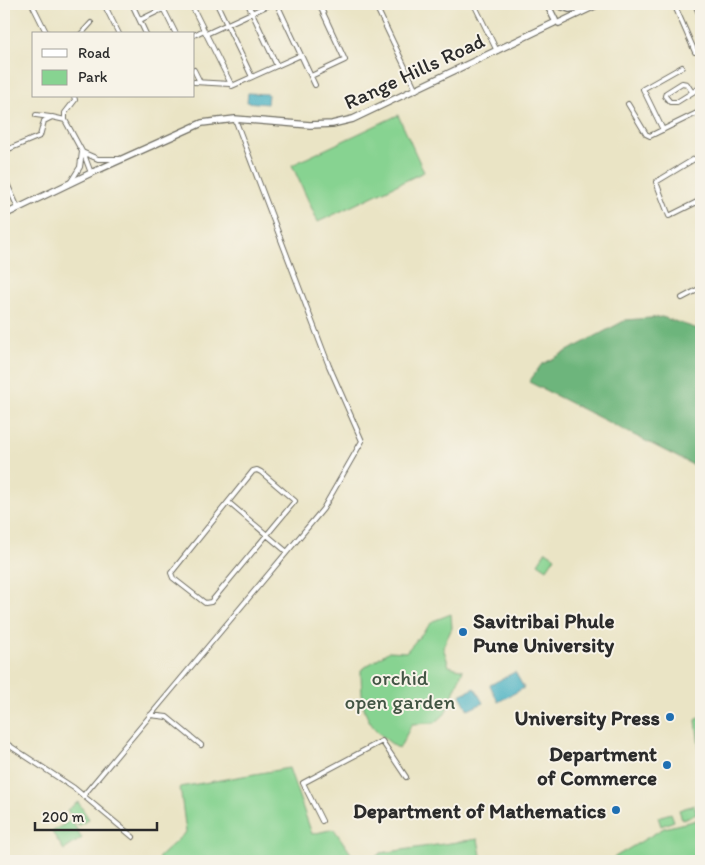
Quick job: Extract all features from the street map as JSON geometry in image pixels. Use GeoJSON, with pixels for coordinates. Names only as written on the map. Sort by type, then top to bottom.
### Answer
{"type":"FeatureCollection","features":[{"type":"Feature","properties":{"kind":"street"},"geometry":{"type":"LineString","coordinates":[[32,4],[46,32]]}},
{"type":"Feature","properties":{"kind":"street"},"geometry":{"type":"LineString","coordinates":[[104,4],[118,32]]}},
{"type":"Feature","properties":{"kind":"street"},"geometry":{"type":"LineString","coordinates":[[132,4],[145,32]]}},
{"type":"Feature","properties":{"kind":"street"},"geometry":{"type":"LineString","coordinates":[[140,20],[162,6],[173,4]]}},
{"type":"Feature","properties":{"kind":"street"},"geometry":{"type":"LineString","coordinates":[[191,4],[230,84]]}},
{"type":"Feature","properties":{"kind":"street"},"geometry":{"type":"LineString","coordinates":[[218,4],[252,77]]}},
{"type":"Feature","properties":{"kind":"street"},"geometry":{"type":"LineString","coordinates":[[248,4],[277,66]]}},
{"type":"Feature","properties":{"kind":"street"},"geometry":{"type":"LineString","coordinates":[[195,35],[227,24],[271,4]]}},
{"type":"Feature","properties":{"kind":"street"},"geometry":{"type":"LineString","coordinates":[[277,4],[315,85]]}},
{"type":"Feature","properties":{"kind":"street"},"geometry":{"type":"LineString","coordinates":[[311,76],[345,60],[319,4]]}},
{"type":"Feature","properties":{"kind":"street"},"geometry":{"type":"LineString","coordinates":[[375,4],[416,90]]}},
{"type":"Feature","properties":{"kind":"street"},"geometry":{"type":"LineString","coordinates":[[474,4],[497,51]]}},
{"type":"Feature","properties":{"kind":"street"},"geometry":{"type":"LineString","coordinates":[[547,4],[556,21],[599,4]]}},
{"type":"Feature","properties":{"kind":"street"},"geometry":{"type":"LineString","coordinates":[[553,4],[564,8],[580,9]]}},
{"type":"Feature","properties":{"kind":"street"},"geometry":{"type":"LineString","coordinates":[[674,4],[696,52]]}},
{"type":"Feature","properties":{"kind":"street"},"geometry":{"type":"LineString","coordinates":[[695,4],[701,18]]}},
{"type":"Feature","properties":{"kind":"street"},"geometry":{"type":"LineString","coordinates":[[162,6],[175,32]]}},
{"type":"Feature","properties":{"kind":"street","name":"Range Hills Road"},"geometry":{"type":"LineString","coordinates":[[4,215],[123,158],[202,124],[235,119],[310,126],[332,124],[353,119],[497,51],[580,9],[590,6]]}},
{"type":"Feature","properties":{"kind":"street"},"geometry":{"type":"LineString","coordinates":[[83,32],[91,23]]}},
{"type":"Feature","properties":{"kind":"street"},"geometry":{"type":"LineString","coordinates":[[195,82],[236,85],[301,55]]}},
{"type":"Feature","properties":{"kind":"street"},"geometry":{"type":"LineString","coordinates":[[663,130],[643,89],[682,67]]}},
{"type":"Feature","properties":{"kind":"street"},"geometry":{"type":"LineString","coordinates":[[195,72],[200,82]]}},
{"type":"Feature","properties":{"kind":"street"},"geometry":{"type":"LineString","coordinates":[[692,92],[687,84],[682,83],[666,93],[665,96],[666,100],[673,103],[677,102],[701,87]]}},
{"type":"Feature","properties":{"kind":"street"},"geometry":{"type":"LineString","coordinates":[[74,98],[66,113],[65,120],[91,173]]}},
{"type":"Feature","properties":{"kind":"street"},"geometry":{"type":"LineString","coordinates":[[628,104],[647,135],[652,136],[701,111]]}},
{"type":"Feature","properties":{"kind":"street"},"geometry":{"type":"LineString","coordinates":[[36,115],[65,120]]}},
{"type":"Feature","properties":{"kind":"street"},"geometry":{"type":"LineString","coordinates":[[4,151],[40,136],[44,121],[52,117]]}},
{"type":"Feature","properties":{"kind":"street"},"geometry":{"type":"LineString","coordinates":[[83,796],[323,509],[362,441],[328,366],[235,119]]}},
{"type":"Feature","properties":{"kind":"street"},"geometry":{"type":"LineString","coordinates":[[82,152],[103,159],[123,158]]}},
{"type":"Feature","properties":{"kind":"street"},"geometry":{"type":"LineString","coordinates":[[70,183],[80,167],[82,152]]}},
{"type":"Feature","properties":{"kind":"street"},"geometry":{"type":"LineString","coordinates":[[701,155],[658,180],[656,184],[669,216],[701,200]]}},
{"type":"Feature","properties":{"kind":"street"},"geometry":{"type":"LineString","coordinates":[[4,177],[18,208]]}},
{"type":"Feature","properties":{"kind":"street"},"geometry":{"type":"LineString","coordinates":[[682,298],[701,288]]}},
{"type":"Feature","properties":{"kind":"street"},"geometry":{"type":"LineString","coordinates":[[253,471],[261,472],[294,501],[210,603],[205,603],[171,575],[172,571],[228,502],[253,471]]}},
{"type":"Feature","properties":{"kind":"street"},"geometry":{"type":"LineString","coordinates":[[228,502],[287,552]]}},
{"type":"Feature","properties":{"kind":"street"},"geometry":{"type":"LineString","coordinates":[[150,716],[167,718],[201,745]]}},
{"type":"Feature","properties":{"kind":"street"},"geometry":{"type":"LineString","coordinates":[[322,821],[303,782],[382,741],[406,777]]}},
{"type":"Feature","properties":{"kind":"street"},"geometry":{"type":"LineString","coordinates":[[4,742],[83,796],[133,837]]}},
{"type":"Feature","properties":{"kind":"green space"},"geometry":{"type":"Polygon","coordinates":[[[398,115],[424,172],[318,222],[292,165],[398,115]]]}},
{"type":"Feature","properties":{"kind":"green space"},"geometry":{"type":"Polygon","coordinates":[[[662,317],[701,330],[701,469],[529,382],[541,365],[626,320],[662,317]]]}},
{"type":"Feature","properties":{"kind":"green space"},"geometry":{"type":"Polygon","coordinates":[[[546,551],[555,557],[547,569],[538,563],[546,551]]]}},
{"type":"Feature","properties":{"kind":"green space","name":"orchid open garden"},"geometry":{"type":"Polygon","coordinates":[[[451,614],[452,628],[443,647],[449,666],[463,670],[445,714],[435,723],[412,724],[399,749],[378,732],[367,716],[362,697],[361,670],[389,651],[406,652],[433,621],[451,614]]]}},
{"type":"Feature","properties":{"kind":"green space"},"geometry":{"type":"Polygon","coordinates":[[[701,716],[701,765],[696,720],[701,716]]]}},
{"type":"Feature","properties":{"kind":"green space"},"geometry":{"type":"Polygon","coordinates":[[[289,768],[312,834],[334,829],[352,855],[347,861],[161,861],[158,858],[186,832],[180,787],[289,768]]]}},
{"type":"Feature","properties":{"kind":"green space"},"geometry":{"type":"Polygon","coordinates":[[[78,802],[89,819],[79,826],[67,810],[78,802]]]}},
{"type":"Feature","properties":{"kind":"green space"},"geometry":{"type":"Polygon","coordinates":[[[694,805],[697,814],[682,819],[679,810],[694,805]]]}},
{"type":"Feature","properties":{"kind":"green space"},"geometry":{"type":"Polygon","coordinates":[[[671,813],[674,821],[661,826],[658,817],[671,813]]]}},
{"type":"Feature","properties":{"kind":"green space"},"geometry":{"type":"Polygon","coordinates":[[[701,819],[701,861],[608,861],[664,828],[701,819]]]}},
{"type":"Feature","properties":{"kind":"green space"},"geometry":{"type":"Polygon","coordinates":[[[71,820],[82,838],[64,850],[52,832],[71,820]]]}},
{"type":"Feature","properties":{"kind":"green space"},"geometry":{"type":"Polygon","coordinates":[[[478,839],[482,861],[369,861],[381,853],[478,839]]]}},
{"type":"Feature","properties":{"kind":"water"},"geometry":{"type":"Polygon","coordinates":[[[248,93],[268,94],[267,104],[247,102],[248,93]]]}},
{"type":"Feature","properties":{"kind":"water"},"geometry":{"type":"Polygon","coordinates":[[[515,672],[524,688],[498,702],[490,685],[515,672]]]}},
{"type":"Feature","properties":{"kind":"water"},"geometry":{"type":"Polygon","coordinates":[[[475,688],[483,703],[468,710],[460,695],[475,688]]]}},
{"type":"Feature","properties":{"kind":"place","name":"Savitribai Phule Pune University"},"geometry":{"type":"Point","coordinates":[463,632]}},
{"type":"Feature","properties":{"kind":"place","name":"University Press"},"geometry":{"type":"Point","coordinates":[670,717]}},
{"type":"Feature","properties":{"kind":"place","name":"Department of Commerce"},"geometry":{"type":"Point","coordinates":[667,765]}},
{"type":"Feature","properties":{"kind":"place","name":"Department of Mathematics"},"geometry":{"type":"Point","coordinates":[616,810]}}]}
